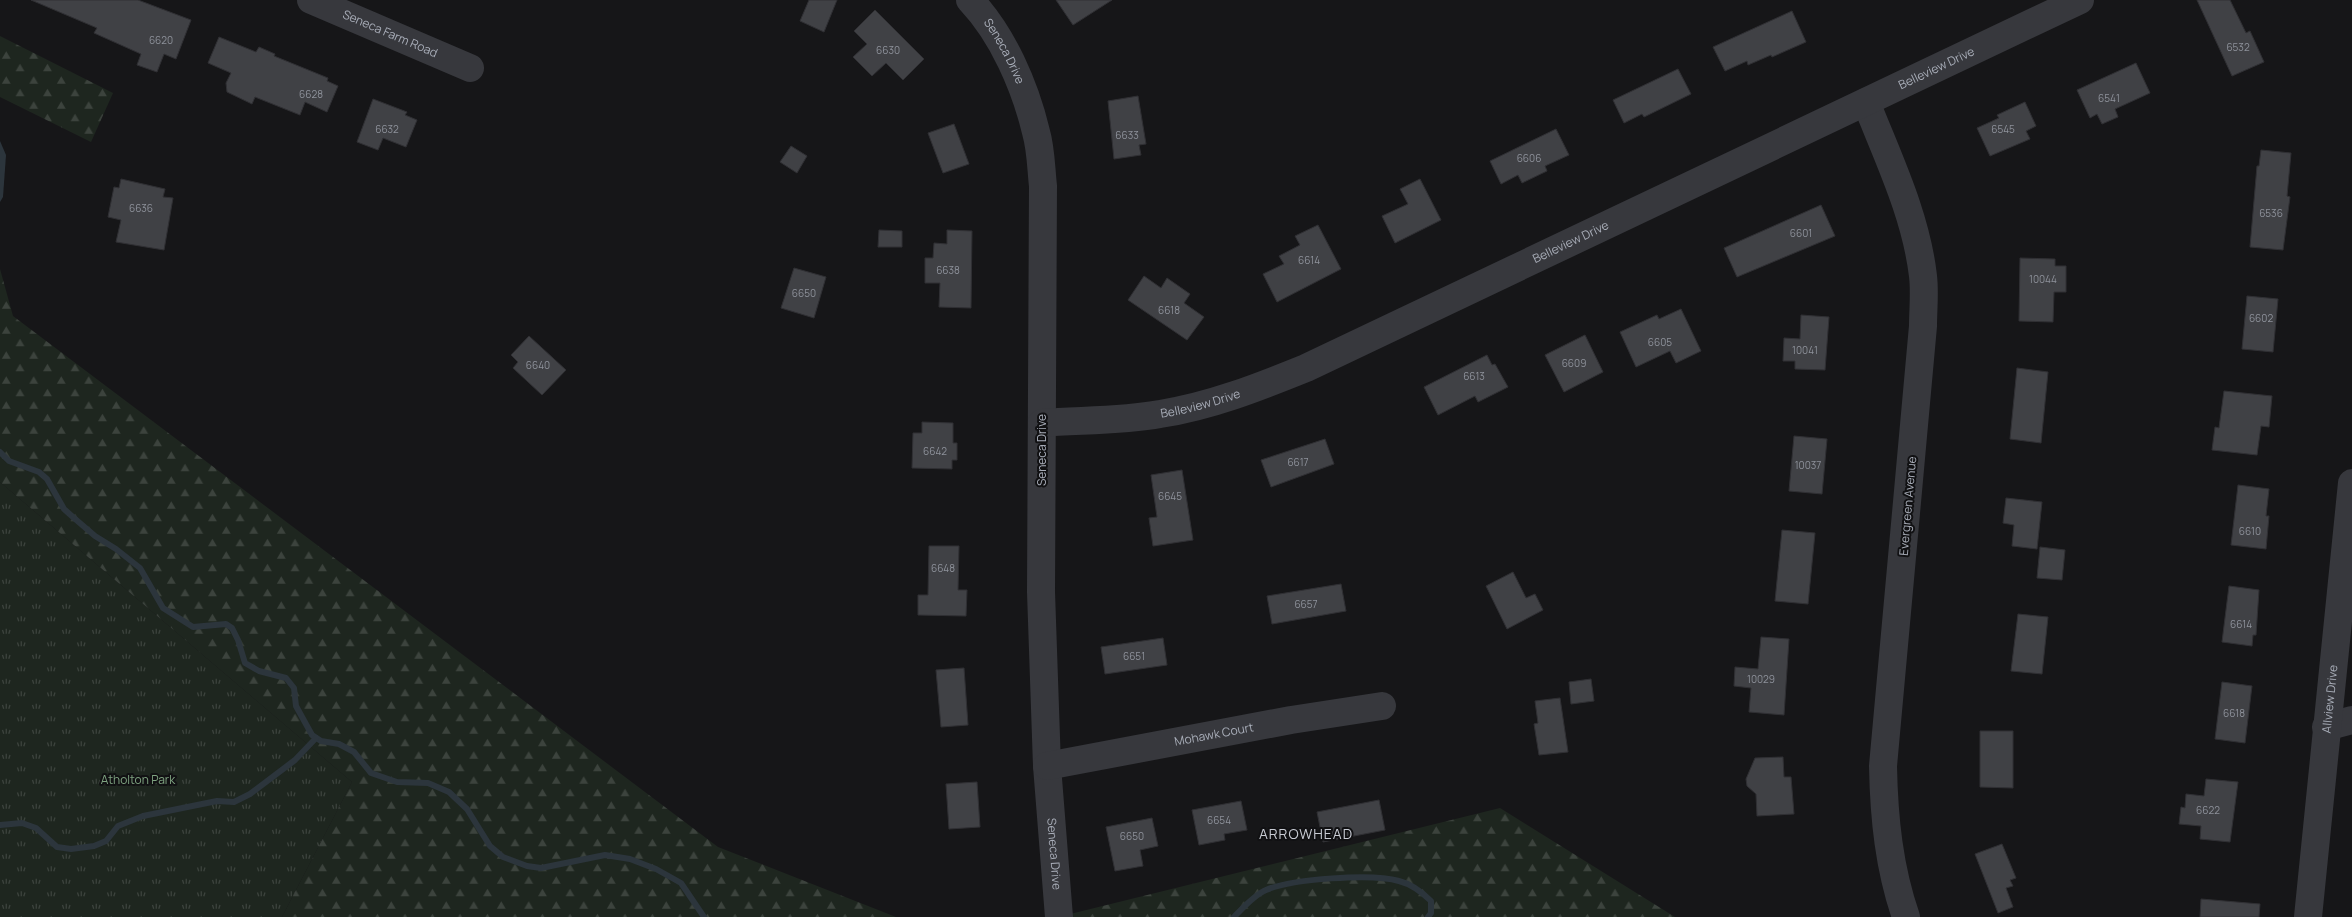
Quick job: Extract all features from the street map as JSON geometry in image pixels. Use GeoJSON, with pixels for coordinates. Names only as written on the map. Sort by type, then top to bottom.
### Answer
{"type":"FeatureCollection","features":[{"type":"Feature","properties":{"kind":"street","name":"Seneca Farm Road"},"geometry":{"type":"LineString","coordinates":[[311,0],[470,68]]}},
{"type":"Feature","properties":{"kind":"street","name":"Seneca Drive"},"geometry":{"type":"LineString","coordinates":[[970,0],[980,10],[1006,53],[1025,94],[1037,134],[1043,186],[1041,592],[1047,766],[1058,917]]}},
{"type":"Feature","properties":{"kind":"street","name":"Belleview Drive"},"geometry":{"type":"LineString","coordinates":[[1042,423],[1160,414],[1214,402],[1258,388],[1306,368],[2080,0]]}},
{"type":"Feature","properties":{"kind":"street","name":"Evergreen Avenue"},"geometry":{"type":"LineString","coordinates":[[1866,102],[1908,210],[1917,243],[1923,277],[1924,326],[1883,766],[1884,816],[1890,859],[1906,917]]}},
{"type":"Feature","properties":{"kind":"street","name":"Allview Drive"},"geometry":{"type":"LineString","coordinates":[[2308,917],[2352,483]]}},
{"type":"Feature","properties":{"kind":"street","name":"Mohawk Court"},"geometry":{"type":"LineString","coordinates":[[1047,766],[1291,720],[1382,706]]}},
{"type":"Feature","properties":{"kind":"street"},"geometry":{"type":"LineString","coordinates":[[2326,728],[2352,720]]}},
{"type":"Feature","properties":{"kind":"green space"},"geometry":{"type":"Polygon","coordinates":[[[0,36],[113,93],[91,142],[0,97],[0,36]]]}},
{"type":"Feature","properties":{"kind":"green space"},"geometry":{"type":"Polygon","coordinates":[[[0,269],[13,316],[718,847],[896,917],[282,917],[352,782],[0,482],[0,269]]]}},
{"type":"Feature","properties":{"kind":"green space","name":"Atholton Park"},"geometry":{"type":"Polygon","coordinates":[[[0,482],[352,782],[282,917],[0,917],[0,482]]]}},
{"type":"Feature","properties":{"kind":"green space"},"geometry":{"type":"Polygon","coordinates":[[[1500,808],[1675,917],[1058,917],[1500,808]]]}},
{"type":"Feature","properties":{"kind":"shaded area"},"geometry":{"type":"Polygon","coordinates":[[[0,141],[6,155],[3,197],[0,202],[0,141]]]}},
{"type":"Feature","properties":{"kind":"building"},"geometry":{"type":"Polygon","coordinates":[[[31,0],[138,0],[191,20],[176,59],[164,54],[157,72],[137,65],[141,54],[94,33],[97,28],[31,0]]]}},
{"type":"Feature","properties":{"kind":"building"},"geometry":{"type":"Polygon","coordinates":[[[809,0],[837,0],[824,32],[800,21],[809,0]]]}},
{"type":"Feature","properties":{"kind":"building"},"geometry":{"type":"Polygon","coordinates":[[[1056,0],[1112,0],[1073,25],[1056,0]]]}},
{"type":"Feature","properties":{"kind":"building"},"geometry":{"type":"Polygon","coordinates":[[[2197,0],[2230,0],[2246,33],[2250,31],[2264,62],[2232,76],[2197,0]]]}},
{"type":"Feature","properties":{"kind":"building"},"geometry":{"type":"Polygon","coordinates":[[[875,10],[924,59],[903,80],[886,63],[872,76],[853,57],[867,44],[854,31],[875,10]]]}},
{"type":"Feature","properties":{"kind":"building"},"geometry":{"type":"Polygon","coordinates":[[[1792,11],[1806,42],[1772,57],[1771,55],[1748,65],[1747,61],[1725,71],[1713,47],[1792,11]]]}},
{"type":"Feature","properties":{"kind":"building"},"geometry":{"type":"Polygon","coordinates":[[[219,37],[256,52],[259,47],[275,54],[274,56],[328,78],[327,81],[338,86],[327,112],[305,102],[300,115],[255,97],[252,104],[227,92],[226,83],[231,73],[208,63],[219,37]]]}},
{"type":"Feature","properties":{"kind":"building"},"geometry":{"type":"Polygon","coordinates":[[[2136,63],[2150,93],[2115,109],[2118,117],[2102,124],[2097,114],[2090,118],[2077,90],[2136,63]]]}},
{"type":"Feature","properties":{"kind":"building"},"geometry":{"type":"Polygon","coordinates":[[[1678,69],[1691,94],[1644,117],[1642,114],[1624,123],[1613,100],[1678,69]]]}},
{"type":"Feature","properties":{"kind":"building"},"geometry":{"type":"Polygon","coordinates":[[[1138,96],[1146,144],[1139,145],[1141,155],[1114,159],[1108,101],[1138,96]]]}},
{"type":"Feature","properties":{"kind":"building"},"geometry":{"type":"Polygon","coordinates":[[[373,99],[407,112],[405,115],[417,120],[406,147],[383,138],[378,150],[357,142],[373,99]]]}},
{"type":"Feature","properties":{"kind":"building"},"geometry":{"type":"Polygon","coordinates":[[[2025,102],[2036,126],[2026,131],[2030,139],[1990,156],[1977,128],[1999,118],[1997,115],[2025,102]]]}},
{"type":"Feature","properties":{"kind":"building"},"geometry":{"type":"Polygon","coordinates":[[[954,124],[969,164],[943,173],[928,133],[954,124]]]}},
{"type":"Feature","properties":{"kind":"building"},"geometry":{"type":"Polygon","coordinates":[[[1556,129],[1569,155],[1545,166],[1547,171],[1522,183],[1518,175],[1501,184],[1490,161],[1556,129]]]}},
{"type":"Feature","properties":{"kind":"building"},"geometry":{"type":"Polygon","coordinates":[[[791,146],[807,156],[797,173],[780,162],[791,146]]]}},
{"type":"Feature","properties":{"kind":"building"},"geometry":{"type":"Polygon","coordinates":[[[2261,150],[2291,153],[2287,196],[2290,197],[2283,250],[2250,247],[2257,166],[2259,166],[2261,150]]]}},
{"type":"Feature","properties":{"kind":"building"},"geometry":{"type":"Polygon","coordinates":[[[121,179],[165,189],[163,197],[173,198],[164,250],[116,242],[121,220],[108,217],[114,187],[119,188],[121,179]]]}},
{"type":"Feature","properties":{"kind":"building"},"geometry":{"type":"Polygon","coordinates":[[[1420,179],[1441,220],[1395,243],[1382,216],[1408,204],[1400,189],[1420,179]]]}},
{"type":"Feature","properties":{"kind":"building"},"geometry":{"type":"Polygon","coordinates":[[[1821,205],[1835,236],[1737,277],[1724,248],[1821,205]]]}},
{"type":"Feature","properties":{"kind":"building"},"geometry":{"type":"Polygon","coordinates":[[[1318,225],[1341,269],[1277,302],[1263,274],[1284,264],[1279,256],[1300,245],[1295,236],[1318,225]]]}},
{"type":"Feature","properties":{"kind":"building"},"geometry":{"type":"Polygon","coordinates":[[[879,230],[902,231],[902,247],[878,247],[879,230]]]}},
{"type":"Feature","properties":{"kind":"building"},"geometry":{"type":"Polygon","coordinates":[[[947,230],[972,231],[971,308],[939,307],[940,283],[925,283],[925,258],[933,258],[934,243],[947,244],[947,230]]]}},
{"type":"Feature","properties":{"kind":"building"},"geometry":{"type":"Polygon","coordinates":[[[2020,258],[2055,259],[2055,266],[2066,266],[2066,292],[2054,292],[2053,322],[2019,321],[2020,258]]]}},
{"type":"Feature","properties":{"kind":"building"},"geometry":{"type":"Polygon","coordinates":[[[794,268],[826,277],[814,318],[781,308],[794,268]]]}},
{"type":"Feature","properties":{"kind":"building"},"geometry":{"type":"Polygon","coordinates":[[[1144,276],[1161,288],[1167,278],[1190,294],[1184,303],[1204,317],[1187,340],[1128,300],[1144,276]]]}},
{"type":"Feature","properties":{"kind":"building"},"geometry":{"type":"Polygon","coordinates":[[[2247,296],[2278,299],[2273,352],[2242,349],[2247,296]]]}},
{"type":"Feature","properties":{"kind":"building"},"geometry":{"type":"Polygon","coordinates":[[[1681,309],[1701,351],[1676,363],[1670,351],[1636,367],[1620,332],[1657,315],[1659,319],[1681,309]]]}},
{"type":"Feature","properties":{"kind":"building"},"geometry":{"type":"Polygon","coordinates":[[[1801,315],[1829,317],[1825,370],[1795,369],[1795,361],[1783,361],[1784,338],[1800,339],[1801,315]]]}},
{"type":"Feature","properties":{"kind":"building"},"geometry":{"type":"Polygon","coordinates":[[[1585,335],[1603,372],[1564,392],[1545,355],[1585,335]]]}},
{"type":"Feature","properties":{"kind":"building"},"geometry":{"type":"Polygon","coordinates":[[[529,336],[566,370],[542,395],[513,368],[518,362],[511,355],[529,336]]]}},
{"type":"Feature","properties":{"kind":"building"},"geometry":{"type":"Polygon","coordinates":[[[1487,355],[1492,365],[1495,364],[1508,387],[1478,402],[1475,396],[1438,415],[1424,387],[1487,355]]]}},
{"type":"Feature","properties":{"kind":"building"},"geometry":{"type":"Polygon","coordinates":[[[2017,368],[2048,372],[2041,443],[2010,439],[2017,368]]]}},
{"type":"Feature","properties":{"kind":"building"},"geometry":{"type":"Polygon","coordinates":[[[2224,391],[2272,396],[2269,427],[2261,426],[2257,455],[2212,450],[2215,427],[2219,428],[2224,391]]]}},
{"type":"Feature","properties":{"kind":"building"},"geometry":{"type":"Polygon","coordinates":[[[922,422],[953,423],[953,443],[957,443],[957,460],[952,460],[952,469],[912,468],[913,433],[922,433],[922,422]]]}},
{"type":"Feature","properties":{"kind":"building"},"geometry":{"type":"Polygon","coordinates":[[[1794,436],[1827,439],[1822,494],[1789,491],[1794,436]]]}},
{"type":"Feature","properties":{"kind":"building"},"geometry":{"type":"Polygon","coordinates":[[[1325,439],[1334,464],[1271,487],[1261,460],[1325,439]]]}},
{"type":"Feature","properties":{"kind":"building"},"geometry":{"type":"Polygon","coordinates":[[[1182,470],[1193,540],[1153,546],[1149,518],[1157,517],[1151,475],[1182,470]]]}},
{"type":"Feature","properties":{"kind":"building"},"geometry":{"type":"Polygon","coordinates":[[[2238,485],[2269,489],[2266,516],[2269,516],[2266,549],[2231,545],[2238,485]]]}},
{"type":"Feature","properties":{"kind":"building"},"geometry":{"type":"Polygon","coordinates":[[[2006,498],[2042,502],[2037,549],[2012,546],[2014,525],[2003,523],[2006,498]]]}},
{"type":"Feature","properties":{"kind":"building"},"geometry":{"type":"Polygon","coordinates":[[[1782,530],[1815,533],[1808,604],[1775,601],[1782,530]]]}},
{"type":"Feature","properties":{"kind":"building"},"geometry":{"type":"Polygon","coordinates":[[[929,546],[959,546],[958,590],[967,590],[966,616],[918,615],[918,595],[928,595],[929,546]]]}},
{"type":"Feature","properties":{"kind":"building"},"geometry":{"type":"Polygon","coordinates":[[[2040,547],[2065,550],[2062,580],[2037,578],[2040,547]]]}},
{"type":"Feature","properties":{"kind":"building"},"geometry":{"type":"Polygon","coordinates":[[[1513,572],[1526,598],[1535,594],[1543,610],[1507,629],[1486,586],[1513,572]]]}},
{"type":"Feature","properties":{"kind":"building"},"geometry":{"type":"Polygon","coordinates":[[[1341,584],[1346,611],[1272,624],[1267,596],[1341,584]]]}},
{"type":"Feature","properties":{"kind":"building"},"geometry":{"type":"Polygon","coordinates":[[[2229,586],[2259,590],[2256,635],[2253,635],[2252,646],[2222,642],[2229,586]]]}},
{"type":"Feature","properties":{"kind":"building"},"geometry":{"type":"Polygon","coordinates":[[[2018,614],[2048,617],[2042,674],[2011,671],[2018,614]]]}},
{"type":"Feature","properties":{"kind":"building"},"geometry":{"type":"Polygon","coordinates":[[[1761,637],[1789,639],[1784,715],[1749,712],[1751,688],[1734,686],[1735,667],[1758,669],[1761,637]]]}},
{"type":"Feature","properties":{"kind":"building"},"geometry":{"type":"Polygon","coordinates":[[[1163,638],[1167,665],[1105,674],[1101,647],[1163,638]]]}},
{"type":"Feature","properties":{"kind":"building"},"geometry":{"type":"Polygon","coordinates":[[[964,668],[968,725],[941,727],[936,670],[964,668]]]}},
{"type":"Feature","properties":{"kind":"building"},"geometry":{"type":"Polygon","coordinates":[[[1591,679],[1594,701],[1571,704],[1569,682],[1591,679]]]}},
{"type":"Feature","properties":{"kind":"building"},"geometry":{"type":"Polygon","coordinates":[[[2222,682],[2252,686],[2245,743],[2215,739],[2222,682]]]}},
{"type":"Feature","properties":{"kind":"building"},"geometry":{"type":"Polygon","coordinates":[[[1560,698],[1568,752],[1539,755],[1534,724],[1538,723],[1535,701],[1560,698]]]}},
{"type":"Feature","properties":{"kind":"building"},"geometry":{"type":"Polygon","coordinates":[[[1980,731],[2013,731],[2013,788],[1980,787],[1980,731]]]}},
{"type":"Feature","properties":{"kind":"building"},"geometry":{"type":"Polygon","coordinates":[[[1783,757],[1784,777],[1791,777],[1794,814],[1757,816],[1756,794],[1747,786],[1746,779],[1755,758],[1783,757]]]}},
{"type":"Feature","properties":{"kind":"building"},"geometry":{"type":"Polygon","coordinates":[[[2206,779],[2238,782],[2230,842],[2200,839],[2201,826],[2179,824],[2181,807],[2185,808],[2186,794],[2204,796],[2206,779]]]}},
{"type":"Feature","properties":{"kind":"building"},"geometry":{"type":"Polygon","coordinates":[[[977,782],[980,827],[949,829],[946,784],[977,782]]]}},
{"type":"Feature","properties":{"kind":"building"},"geometry":{"type":"Polygon","coordinates":[[[1379,800],[1385,830],[1323,842],[1317,812],[1379,800]]]}},
{"type":"Feature","properties":{"kind":"building"},"geometry":{"type":"Polygon","coordinates":[[[1241,801],[1247,830],[1224,834],[1225,840],[1199,845],[1192,810],[1241,801]]]}},
{"type":"Feature","properties":{"kind":"building"},"geometry":{"type":"Polygon","coordinates":[[[1152,818],[1158,846],[1140,850],[1143,866],[1115,871],[1106,827],[1152,818]]]}},
{"type":"Feature","properties":{"kind":"building"},"geometry":{"type":"Polygon","coordinates":[[[2002,844],[2016,878],[2010,880],[2013,886],[2006,888],[2013,907],[1998,913],[1975,854],[2002,844]]]}},
{"type":"Feature","properties":{"kind":"building"},"geometry":{"type":"Polygon","coordinates":[[[2201,899],[2260,904],[2259,917],[2200,917],[2201,899]]]}},
{"type":"Feature","properties":{"kind":"waterway"},"geometry":{"type":"LineString","coordinates":[[0,452],[9,461],[39,472],[47,479],[64,509],[95,536],[116,549],[140,568],[163,608],[193,627],[226,624],[232,628],[245,663],[259,671],[286,678],[294,688],[296,706],[312,735],[321,741],[339,744],[354,752],[371,773],[397,782],[428,783],[449,792],[467,809],[490,846],[503,857],[527,866],[541,868],[605,855],[630,859],[656,869],[681,883],[704,917]]}},
{"type":"Feature","properties":{"kind":"waterway"},"geometry":{"type":"LineString","coordinates":[[0,825],[22,823],[36,828],[57,847],[71,849],[94,846],[106,841],[118,826],[143,816],[217,801],[234,802],[250,794],[295,760],[316,738]]}},
{"type":"Feature","properties":{"kind":"waterway"},"geometry":{"type":"LineString","coordinates":[[1234,917],[1253,898],[1266,890],[1312,880],[1352,877],[1387,879],[1412,886],[1431,901],[1431,913],[1428,917]]}},
{"type":"Feature","properties":{"kind":"district","name":"ARROWHEAD"},"geometry":{"type":"Point","coordinates":[1306,834]}}]}
